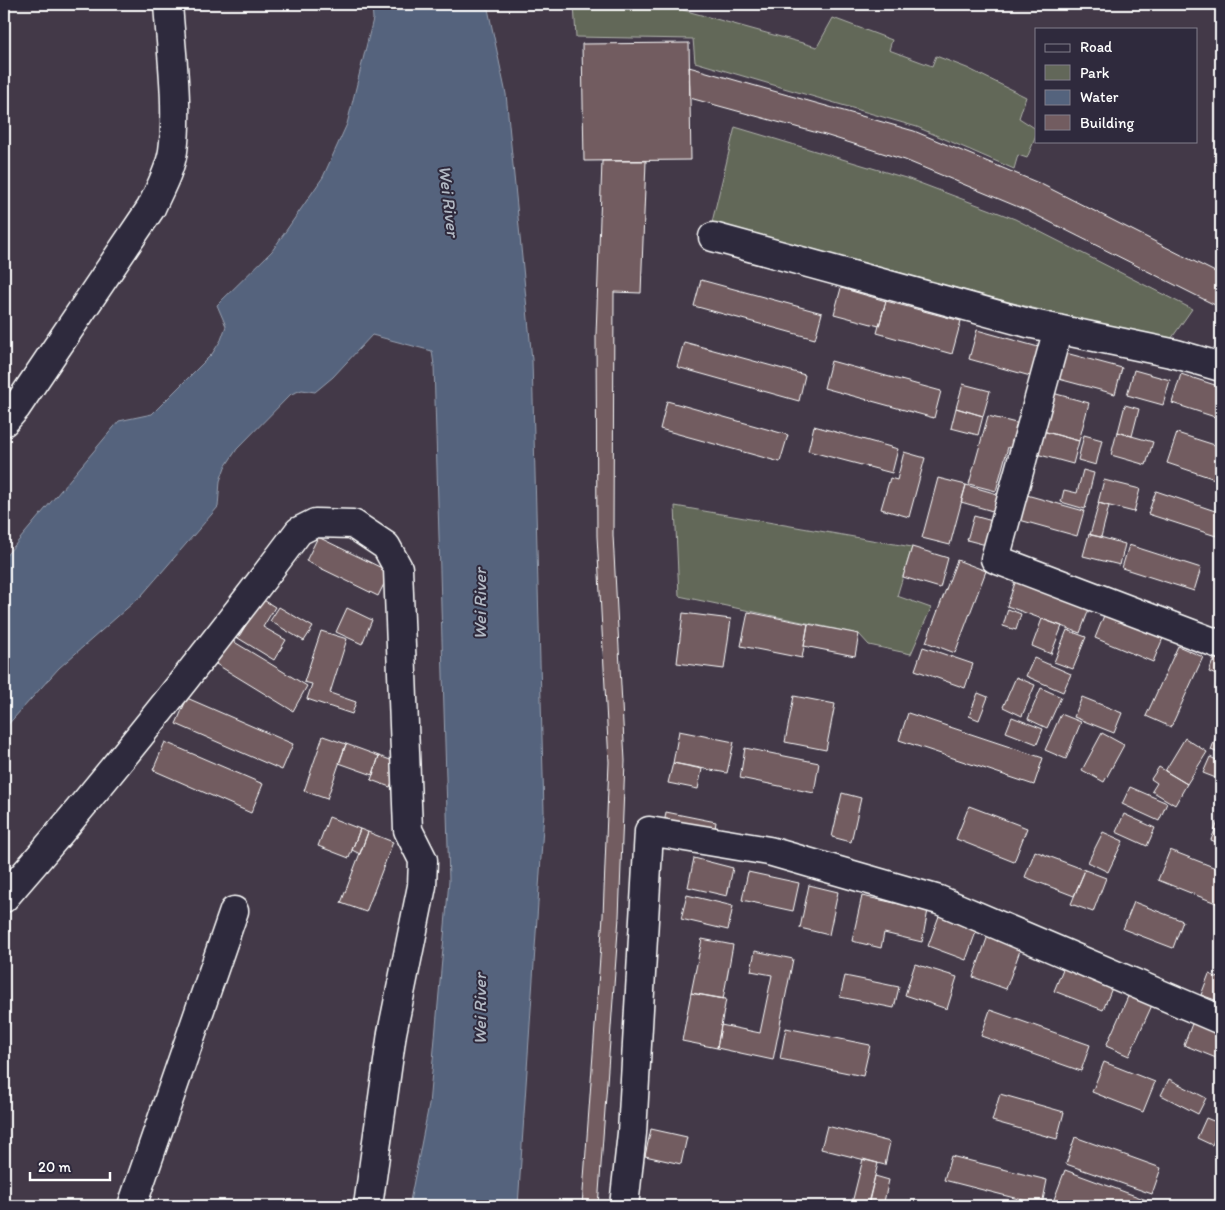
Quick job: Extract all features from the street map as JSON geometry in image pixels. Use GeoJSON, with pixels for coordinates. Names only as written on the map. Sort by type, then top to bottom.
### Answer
{"type":"FeatureCollection","features":[{"type":"Feature","properties":{"kind":"street"},"geometry":{"type":"LineString","coordinates":[[4,422],[16,408],[151,208],[166,176],[173,151],[174,105],[168,4]]}},
{"type":"Feature","properties":{"kind":"street"},"geometry":{"type":"LineString","coordinates":[[713,237],[1028,324],[1176,354],[1221,367]]}},
{"type":"Feature","properties":{"kind":"street"},"geometry":{"type":"LineString","coordinates":[[1058,329],[995,559],[1221,645]]}},
{"type":"Feature","properties":{"kind":"street"},"geometry":{"type":"LineString","coordinates":[[4,898],[82,809],[202,660],[299,531],[315,523],[353,524],[386,546],[398,568],[408,830],[423,860],[422,886],[392,1033],[368,1206]]}},
{"type":"Feature","properties":{"kind":"street"},"geometry":{"type":"LineString","coordinates":[[624,1206],[632,1133],[649,831],[769,851],[938,900],[1221,1020]]}},
{"type":"Feature","properties":{"kind":"street"},"geometry":{"type":"LineString","coordinates":[[132,1206],[234,911]]}},
{"type":"Feature","properties":{"kind":"green space"},"geometry":{"type":"Polygon","coordinates":[[[574,4],[684,4],[683,10],[817,47],[833,18],[892,40],[889,50],[932,66],[936,56],[967,68],[1026,97],[1019,118],[1035,128],[1035,138],[1027,158],[1018,155],[1014,169],[917,127],[695,62],[693,39],[576,37],[574,4]]]}},
{"type":"Feature","properties":{"kind":"green space"},"geometry":{"type":"Polygon","coordinates":[[[735,127],[909,179],[1015,219],[1192,309],[1169,342],[985,296],[712,222],[735,127]]]}},
{"type":"Feature","properties":{"kind":"green space"},"geometry":{"type":"Polygon","coordinates":[[[675,506],[912,547],[897,596],[931,608],[911,654],[869,645],[859,634],[679,596],[675,506]]]}},
{"type":"Feature","properties":{"kind":"water","name":"Wei River"},"geometry":{"type":"Polygon","coordinates":[[[372,4],[487,4],[506,94],[532,360],[544,812],[518,1206],[409,1206],[429,1105],[449,881],[434,365],[432,351],[372,335],[333,377],[315,392],[302,390],[291,394],[237,449],[225,467],[220,481],[218,507],[142,595],[59,668],[4,729],[4,558],[119,421],[152,414],[212,354],[221,340],[226,326],[217,305],[272,251],[323,177],[347,124],[373,19],[372,4]]]}},
{"type":"Feature","properties":{"kind":"building"},"geometry":{"type":"Polygon","coordinates":[[[689,43],[691,160],[584,161],[582,44],[689,43]]]}},
{"type":"Feature","properties":{"kind":"building"},"geometry":{"type":"Polygon","coordinates":[[[689,67],[914,131],[1041,184],[1221,275],[1221,308],[1028,211],[905,160],[825,135],[690,98],[689,67]]]}},
{"type":"Feature","properties":{"kind":"building"},"geometry":{"type":"Polygon","coordinates":[[[602,161],[646,161],[641,293],[614,292],[613,535],[625,761],[619,917],[598,1206],[582,1206],[603,916],[609,762],[597,536],[596,335],[602,161]]]}},
{"type":"Feature","properties":{"kind":"building"},"geometry":{"type":"Polygon","coordinates":[[[701,280],[822,313],[815,339],[694,306],[701,280]]]}},
{"type":"Feature","properties":{"kind":"building"},"geometry":{"type":"Polygon","coordinates":[[[841,288],[886,301],[879,326],[834,314],[841,288]]]}},
{"type":"Feature","properties":{"kind":"building"},"geometry":{"type":"Polygon","coordinates":[[[886,301],[961,321],[952,354],[877,333],[886,301]]]}},
{"type":"Feature","properties":{"kind":"building"},"geometry":{"type":"Polygon","coordinates":[[[977,330],[1042,348],[1034,377],[969,359],[977,330]]]}},
{"type":"Feature","properties":{"kind":"building"},"geometry":{"type":"Polygon","coordinates":[[[684,342],[805,375],[799,401],[677,367],[684,342]]]}},
{"type":"Feature","properties":{"kind":"building"},"geometry":{"type":"Polygon","coordinates":[[[1062,352],[1122,368],[1115,394],[1055,378],[1062,352]]]}},
{"type":"Feature","properties":{"kind":"building"},"geometry":{"type":"Polygon","coordinates":[[[831,361],[941,391],[934,418],[824,388],[831,361]]]}},
{"type":"Feature","properties":{"kind":"building"},"geometry":{"type":"Polygon","coordinates":[[[1134,370],[1170,380],[1163,405],[1127,395],[1134,370]]]}},
{"type":"Feature","properties":{"kind":"building"},"geometry":{"type":"Polygon","coordinates":[[[1181,374],[1221,387],[1221,419],[1172,403],[1181,374]]]}},
{"type":"Feature","properties":{"kind":"building"},"geometry":{"type":"Polygon","coordinates":[[[963,384],[990,391],[983,416],[956,408],[963,384]]]}},
{"type":"Feature","properties":{"kind":"building"},"geometry":{"type":"Polygon","coordinates":[[[1049,392],[1089,403],[1079,441],[1039,430],[1049,392]]]}},
{"type":"Feature","properties":{"kind":"building"},"geometry":{"type":"Polygon","coordinates":[[[667,401],[788,435],[780,462],[660,429],[667,401]]]}},
{"type":"Feature","properties":{"kind":"building"},"geometry":{"type":"Polygon","coordinates":[[[1125,405],[1139,409],[1132,436],[1118,432],[1125,405]]]}},
{"type":"Feature","properties":{"kind":"building"},"geometry":{"type":"Polygon","coordinates":[[[956,408],[983,416],[978,435],[951,428],[956,408]]]}},
{"type":"Feature","properties":{"kind":"building"},"geometry":{"type":"Polygon","coordinates":[[[988,416],[1020,424],[1013,449],[1008,447],[996,491],[969,484],[988,416]]]}},
{"type":"Feature","properties":{"kind":"building"},"geometry":{"type":"Polygon","coordinates":[[[814,426],[898,449],[892,473],[808,451],[814,426]]]}},
{"type":"Feature","properties":{"kind":"building"},"geometry":{"type":"Polygon","coordinates":[[[1039,430],[1079,441],[1073,464],[1033,453],[1039,430]]]}},
{"type":"Feature","properties":{"kind":"building"},"geometry":{"type":"Polygon","coordinates":[[[1117,432],[1153,442],[1146,465],[1111,455],[1117,432]]]}},
{"type":"Feature","properties":{"kind":"building"},"geometry":{"type":"Polygon","coordinates":[[[1177,433],[1221,447],[1221,481],[1167,463],[1177,433]]]}},
{"type":"Feature","properties":{"kind":"building"},"geometry":{"type":"Polygon","coordinates":[[[1084,435],[1102,440],[1096,465],[1078,460],[1084,435]]]}},
{"type":"Feature","properties":{"kind":"building"},"geometry":{"type":"Polygon","coordinates":[[[904,452],[925,458],[909,517],[881,509],[890,478],[897,480],[904,452]]]}},
{"type":"Feature","properties":{"kind":"building"},"geometry":{"type":"Polygon","coordinates":[[[1083,470],[1094,473],[1085,509],[1061,502],[1064,490],[1077,493],[1083,470]]]}},
{"type":"Feature","properties":{"kind":"building"},"geometry":{"type":"Polygon","coordinates":[[[938,478],[966,485],[950,545],[922,538],[938,478]]]}},
{"type":"Feature","properties":{"kind":"building"},"geometry":{"type":"Polygon","coordinates":[[[1104,480],[1140,489],[1134,512],[1098,503],[1104,480]]]}},
{"type":"Feature","properties":{"kind":"building"},"geometry":{"type":"Polygon","coordinates":[[[966,485],[1001,495],[996,512],[961,502],[966,485]]]}},
{"type":"Feature","properties":{"kind":"building"},"geometry":{"type":"Polygon","coordinates":[[[1156,491],[1221,513],[1216,536],[1148,514],[1156,491]]]}},
{"type":"Feature","properties":{"kind":"building"},"geometry":{"type":"Polygon","coordinates":[[[1023,494],[1084,511],[1077,536],[1016,519],[1023,494]]]}},
{"type":"Feature","properties":{"kind":"building"},"geometry":{"type":"Polygon","coordinates":[[[1099,503],[1109,506],[1101,537],[1090,535],[1099,503]]]}},
{"type":"Feature","properties":{"kind":"building"},"geometry":{"type":"Polygon","coordinates":[[[974,516],[996,522],[990,546],[967,540],[974,516]]]}},
{"type":"Feature","properties":{"kind":"building"},"geometry":{"type":"Polygon","coordinates":[[[1089,534],[1125,544],[1120,565],[1083,556],[1089,534]]]}},
{"type":"Feature","properties":{"kind":"building"},"geometry":{"type":"Polygon","coordinates":[[[318,537],[390,572],[378,596],[306,561],[318,537]]]}},
{"type":"Feature","properties":{"kind":"building"},"geometry":{"type":"Polygon","coordinates":[[[1129,545],[1201,568],[1194,591],[1122,568],[1129,545]]]}},
{"type":"Feature","properties":{"kind":"building"},"geometry":{"type":"Polygon","coordinates":[[[912,547],[948,558],[940,588],[903,577],[912,547]]]}},
{"type":"Feature","properties":{"kind":"building"},"geometry":{"type":"Polygon","coordinates":[[[957,560],[986,571],[955,653],[926,642],[957,560]]]}},
{"type":"Feature","properties":{"kind":"building"},"geometry":{"type":"Polygon","coordinates":[[[1017,577],[1091,604],[1080,633],[1007,606],[1017,577]]]}},
{"type":"Feature","properties":{"kind":"building"},"geometry":{"type":"Polygon","coordinates":[[[262,599],[275,607],[263,627],[286,640],[274,660],[238,638],[262,599]]]}},
{"type":"Feature","properties":{"kind":"building"},"geometry":{"type":"Polygon","coordinates":[[[279,607],[313,627],[304,641],[270,621],[279,607]]]}},
{"type":"Feature","properties":{"kind":"building"},"geometry":{"type":"Polygon","coordinates":[[[347,608],[372,620],[362,644],[336,632],[347,608]]]}},
{"type":"Feature","properties":{"kind":"building"},"geometry":{"type":"Polygon","coordinates":[[[1008,609],[1021,614],[1016,630],[1003,626],[1008,609]]]}},
{"type":"Feature","properties":{"kind":"building"},"geometry":{"type":"Polygon","coordinates":[[[748,612],[808,624],[802,658],[741,646],[748,612]]]}},
{"type":"Feature","properties":{"kind":"building"},"geometry":{"type":"Polygon","coordinates":[[[683,613],[731,619],[724,669],[677,663],[683,613]]]}},
{"type":"Feature","properties":{"kind":"building"},"geometry":{"type":"Polygon","coordinates":[[[1105,613],[1163,638],[1153,662],[1095,638],[1105,613]]]}},
{"type":"Feature","properties":{"kind":"building"},"geometry":{"type":"Polygon","coordinates":[[[1042,619],[1062,626],[1051,654],[1032,646],[1042,619]]]}},
{"type":"Feature","properties":{"kind":"building"},"geometry":{"type":"Polygon","coordinates":[[[808,624],[859,634],[855,656],[804,646],[808,624]]]}},
{"type":"Feature","properties":{"kind":"building"},"geometry":{"type":"Polygon","coordinates":[[[1067,630],[1086,637],[1073,669],[1054,662],[1067,630]]]}},
{"type":"Feature","properties":{"kind":"building"},"geometry":{"type":"Polygon","coordinates":[[[321,631],[347,639],[330,693],[356,702],[352,714],[307,699],[312,684],[304,682],[321,631]]]}},
{"type":"Feature","properties":{"kind":"building"},"geometry":{"type":"Polygon","coordinates":[[[231,640],[307,686],[293,711],[216,664],[231,640]]]}},
{"type":"Feature","properties":{"kind":"building"},"geometry":{"type":"Polygon","coordinates":[[[1178,646],[1203,657],[1171,727],[1146,716],[1178,646]]]}},
{"type":"Feature","properties":{"kind":"building"},"geometry":{"type":"Polygon","coordinates":[[[923,647],[973,664],[965,688],[915,670],[923,647]]]}},
{"type":"Feature","properties":{"kind":"building"},"geometry":{"type":"Polygon","coordinates":[[[1215,655],[1221,657],[1221,677],[1209,672],[1215,655]]]}},
{"type":"Feature","properties":{"kind":"building"},"geometry":{"type":"Polygon","coordinates":[[[1034,658],[1071,674],[1063,692],[1026,676],[1034,658]]]}},
{"type":"Feature","properties":{"kind":"building"},"geometry":{"type":"Polygon","coordinates":[[[1016,677],[1035,685],[1022,716],[1003,707],[1016,677]]]}},
{"type":"Feature","properties":{"kind":"building"},"geometry":{"type":"Polygon","coordinates":[[[1041,688],[1061,697],[1047,728],[1028,719],[1041,688]]]}},
{"type":"Feature","properties":{"kind":"building"},"geometry":{"type":"Polygon","coordinates":[[[978,693],[988,697],[979,720],[969,716],[978,693]]]}},
{"type":"Feature","properties":{"kind":"building"},"geometry":{"type":"Polygon","coordinates":[[[794,696],[835,704],[826,750],[785,742],[794,696]]]}},
{"type":"Feature","properties":{"kind":"building"},"geometry":{"type":"Polygon","coordinates":[[[1082,697],[1122,713],[1114,733],[1074,717],[1082,697]]]}},
{"type":"Feature","properties":{"kind":"building"},"geometry":{"type":"Polygon","coordinates":[[[187,698],[293,744],[282,770],[176,724],[187,698]]]}},
{"type":"Feature","properties":{"kind":"building"},"geometry":{"type":"Polygon","coordinates":[[[908,713],[1043,758],[1034,785],[899,740],[908,713]]]}},
{"type":"Feature","properties":{"kind":"building"},"geometry":{"type":"Polygon","coordinates":[[[1061,714],[1081,722],[1066,759],[1045,750],[1061,714]]]}},
{"type":"Feature","properties":{"kind":"building"},"geometry":{"type":"Polygon","coordinates":[[[1012,717],[1043,729],[1037,744],[1006,732],[1012,717]]]}},
{"type":"Feature","properties":{"kind":"building"},"geometry":{"type":"Polygon","coordinates":[[[1221,723],[1221,754],[1211,750],[1221,723]]]}},
{"type":"Feature","properties":{"kind":"building"},"geometry":{"type":"Polygon","coordinates":[[[679,731],[734,742],[727,773],[673,763],[679,731]]]}},
{"type":"Feature","properties":{"kind":"building"},"geometry":{"type":"Polygon","coordinates":[[[1102,733],[1124,745],[1104,782],[1082,770],[1102,733]]]}},
{"type":"Feature","properties":{"kind":"building"},"geometry":{"type":"Polygon","coordinates":[[[323,736],[346,744],[327,799],[304,791],[323,736]]]}},
{"type":"Feature","properties":{"kind":"building"},"geometry":{"type":"Polygon","coordinates":[[[1185,738],[1207,752],[1187,784],[1165,771],[1185,738]]]}},
{"type":"Feature","properties":{"kind":"building"},"geometry":{"type":"Polygon","coordinates":[[[165,742],[263,784],[251,813],[153,770],[165,742]]]}},
{"type":"Feature","properties":{"kind":"building"},"geometry":{"type":"Polygon","coordinates":[[[346,744],[379,756],[373,775],[339,763],[346,744]]]}},
{"type":"Feature","properties":{"kind":"building"},"geometry":{"type":"Polygon","coordinates":[[[745,748],[819,763],[814,793],[740,778],[745,748]]]}},
{"type":"Feature","properties":{"kind":"building"},"geometry":{"type":"Polygon","coordinates":[[[379,756],[399,763],[390,787],[371,780],[379,756]]]}},
{"type":"Feature","properties":{"kind":"building"},"geometry":{"type":"Polygon","coordinates":[[[1210,757],[1221,762],[1221,780],[1203,773],[1210,757]]]}},
{"type":"Feature","properties":{"kind":"building"},"geometry":{"type":"Polygon","coordinates":[[[673,763],[702,769],[698,789],[668,783],[673,763]]]}},
{"type":"Feature","properties":{"kind":"building"},"geometry":{"type":"Polygon","coordinates":[[[1159,767],[1187,784],[1175,805],[1152,791],[1157,783],[1151,779],[1159,767]]]}},
{"type":"Feature","properties":{"kind":"building"},"geometry":{"type":"Polygon","coordinates":[[[1130,787],[1167,803],[1159,821],[1122,804],[1130,787]]]}},
{"type":"Feature","properties":{"kind":"building"},"geometry":{"type":"Polygon","coordinates":[[[842,793],[861,798],[851,842],[832,837],[842,793]]]}},
{"type":"Feature","properties":{"kind":"building"},"geometry":{"type":"Polygon","coordinates":[[[969,806],[1027,828],[1014,862],[956,839],[969,806]]]}},
{"type":"Feature","properties":{"kind":"building"},"geometry":{"type":"Polygon","coordinates":[[[666,812],[716,822],[714,835],[664,824],[666,812]]]}},
{"type":"Feature","properties":{"kind":"building"},"geometry":{"type":"Polygon","coordinates":[[[1124,814],[1155,828],[1147,846],[1116,832],[1124,814]]]}},
{"type":"Feature","properties":{"kind":"building"},"geometry":{"type":"Polygon","coordinates":[[[1221,814],[1221,844],[1211,840],[1221,814]]]}},
{"type":"Feature","properties":{"kind":"building"},"geometry":{"type":"Polygon","coordinates":[[[329,817],[360,829],[349,858],[318,846],[329,817]]]}},
{"type":"Feature","properties":{"kind":"building"},"geometry":{"type":"Polygon","coordinates":[[[360,829],[368,832],[360,854],[352,850],[360,829]]]}},
{"type":"Feature","properties":{"kind":"building"},"geometry":{"type":"Polygon","coordinates":[[[368,832],[393,842],[366,912],[341,903],[368,832]]]}},
{"type":"Feature","properties":{"kind":"building"},"geometry":{"type":"Polygon","coordinates":[[[1103,832],[1123,841],[1108,872],[1088,862],[1103,832]]]}},
{"type":"Feature","properties":{"kind":"building"},"geometry":{"type":"Polygon","coordinates":[[[1170,850],[1221,870],[1221,905],[1158,880],[1170,850]]]}},
{"type":"Feature","properties":{"kind":"building"},"geometry":{"type":"Polygon","coordinates":[[[1035,851],[1085,870],[1074,896],[1025,877],[1035,851]]]}},
{"type":"Feature","properties":{"kind":"building"},"geometry":{"type":"Polygon","coordinates":[[[694,858],[733,868],[727,896],[688,887],[694,858]]]}},
{"type":"Feature","properties":{"kind":"building"},"geometry":{"type":"Polygon","coordinates":[[[1085,870],[1106,878],[1093,912],[1071,904],[1085,870]]]}},
{"type":"Feature","properties":{"kind":"building"},"geometry":{"type":"Polygon","coordinates":[[[748,872],[799,883],[793,911],[742,900],[748,872]]]}},
{"type":"Feature","properties":{"kind":"building"},"geometry":{"type":"Polygon","coordinates":[[[809,885],[838,892],[829,935],[800,928],[809,885]]]}},
{"type":"Feature","properties":{"kind":"building"},"geometry":{"type":"Polygon","coordinates":[[[687,895],[733,906],[728,930],[681,919],[687,895]]]}},
{"type":"Feature","properties":{"kind":"building"},"geometry":{"type":"Polygon","coordinates":[[[862,896],[928,910],[922,942],[884,933],[881,948],[852,941],[862,896]]]}},
{"type":"Feature","properties":{"kind":"building"},"geometry":{"type":"Polygon","coordinates":[[[1134,902],[1183,921],[1173,948],[1123,929],[1134,902]]]}},
{"type":"Feature","properties":{"kind":"building"},"geometry":{"type":"Polygon","coordinates":[[[939,916],[977,929],[966,960],[928,946],[939,916]]]}},
{"type":"Feature","properties":{"kind":"building"},"geometry":{"type":"Polygon","coordinates":[[[989,933],[1022,945],[1006,989],[973,977],[989,933]]]}},
{"type":"Feature","properties":{"kind":"building"},"geometry":{"type":"Polygon","coordinates":[[[702,939],[733,945],[723,999],[691,993],[702,939]]]}},
{"type":"Feature","properties":{"kind":"building"},"geometry":{"type":"Polygon","coordinates":[[[755,951],[793,959],[773,1060],[717,1048],[721,1025],[760,1033],[772,975],[751,971],[755,951]]]}},
{"type":"Feature","properties":{"kind":"building"},"geometry":{"type":"Polygon","coordinates":[[[915,964],[957,977],[947,1009],[905,995],[915,964]]]}},
{"type":"Feature","properties":{"kind":"building"},"geometry":{"type":"Polygon","coordinates":[[[1065,964],[1114,983],[1103,1010],[1054,991],[1065,964]]]}},
{"type":"Feature","properties":{"kind":"building"},"geometry":{"type":"Polygon","coordinates":[[[1209,974],[1221,979],[1221,1002],[1201,995],[1209,974]]]}},
{"type":"Feature","properties":{"kind":"building"},"geometry":{"type":"Polygon","coordinates":[[[845,976],[899,987],[894,1008],[840,997],[845,976]]]}},
{"type":"Feature","properties":{"kind":"building"},"geometry":{"type":"Polygon","coordinates":[[[1130,992],[1153,1003],[1129,1056],[1106,1046],[1130,992]]]}},
{"type":"Feature","properties":{"kind":"building"},"geometry":{"type":"Polygon","coordinates":[[[691,993],[726,999],[717,1048],[682,1041],[691,993]]]}},
{"type":"Feature","properties":{"kind":"building"},"geometry":{"type":"Polygon","coordinates":[[[990,1010],[1090,1045],[1081,1071],[981,1036],[990,1010]]]}},
{"type":"Feature","properties":{"kind":"building"},"geometry":{"type":"Polygon","coordinates":[[[1193,1021],[1221,1032],[1221,1060],[1184,1045],[1193,1021]]]}},
{"type":"Feature","properties":{"kind":"building"},"geometry":{"type":"Polygon","coordinates":[[[786,1028],[870,1045],[863,1076],[780,1059],[786,1028]]]}},
{"type":"Feature","properties":{"kind":"building"},"geometry":{"type":"Polygon","coordinates":[[[1104,1062],[1155,1082],[1143,1112],[1092,1092],[1104,1062]]]}},
{"type":"Feature","properties":{"kind":"building"},"geometry":{"type":"Polygon","coordinates":[[[1169,1079],[1206,1098],[1198,1114],[1161,1095],[1169,1079]]]}},
{"type":"Feature","properties":{"kind":"building"},"geometry":{"type":"Polygon","coordinates":[[[1000,1094],[1064,1112],[1057,1139],[992,1121],[1000,1094]]]}},
{"type":"Feature","properties":{"kind":"building"},"geometry":{"type":"Polygon","coordinates":[[[1206,1118],[1221,1124],[1212,1145],[1197,1138],[1206,1118]]]}},
{"type":"Feature","properties":{"kind":"building"},"geometry":{"type":"Polygon","coordinates":[[[827,1126],[890,1142],[885,1165],[821,1149],[827,1126]]]}},
{"type":"Feature","properties":{"kind":"building"},"geometry":{"type":"Polygon","coordinates":[[[651,1129],[687,1137],[681,1164],[645,1156],[651,1129]]]}},
{"type":"Feature","properties":{"kind":"building"},"geometry":{"type":"Polygon","coordinates":[[[1075,1137],[1161,1168],[1152,1194],[1066,1164],[1075,1137]]]}},
{"type":"Feature","properties":{"kind":"building"},"geometry":{"type":"Polygon","coordinates":[[[951,1156],[1047,1180],[1042,1205],[944,1180],[951,1156]]]}},
{"type":"Feature","properties":{"kind":"building"},"geometry":{"type":"Polygon","coordinates":[[[863,1159],[878,1163],[868,1206],[852,1203],[863,1159]]]}},
{"type":"Feature","properties":{"kind":"building"},"geometry":{"type":"Polygon","coordinates":[[[1065,1170],[1160,1206],[1065,1206],[1053,1202],[1065,1170]]]}},
{"type":"Feature","properties":{"kind":"building"},"geometry":{"type":"Polygon","coordinates":[[[875,1176],[889,1180],[883,1206],[868,1203],[875,1176]]]}}]}
